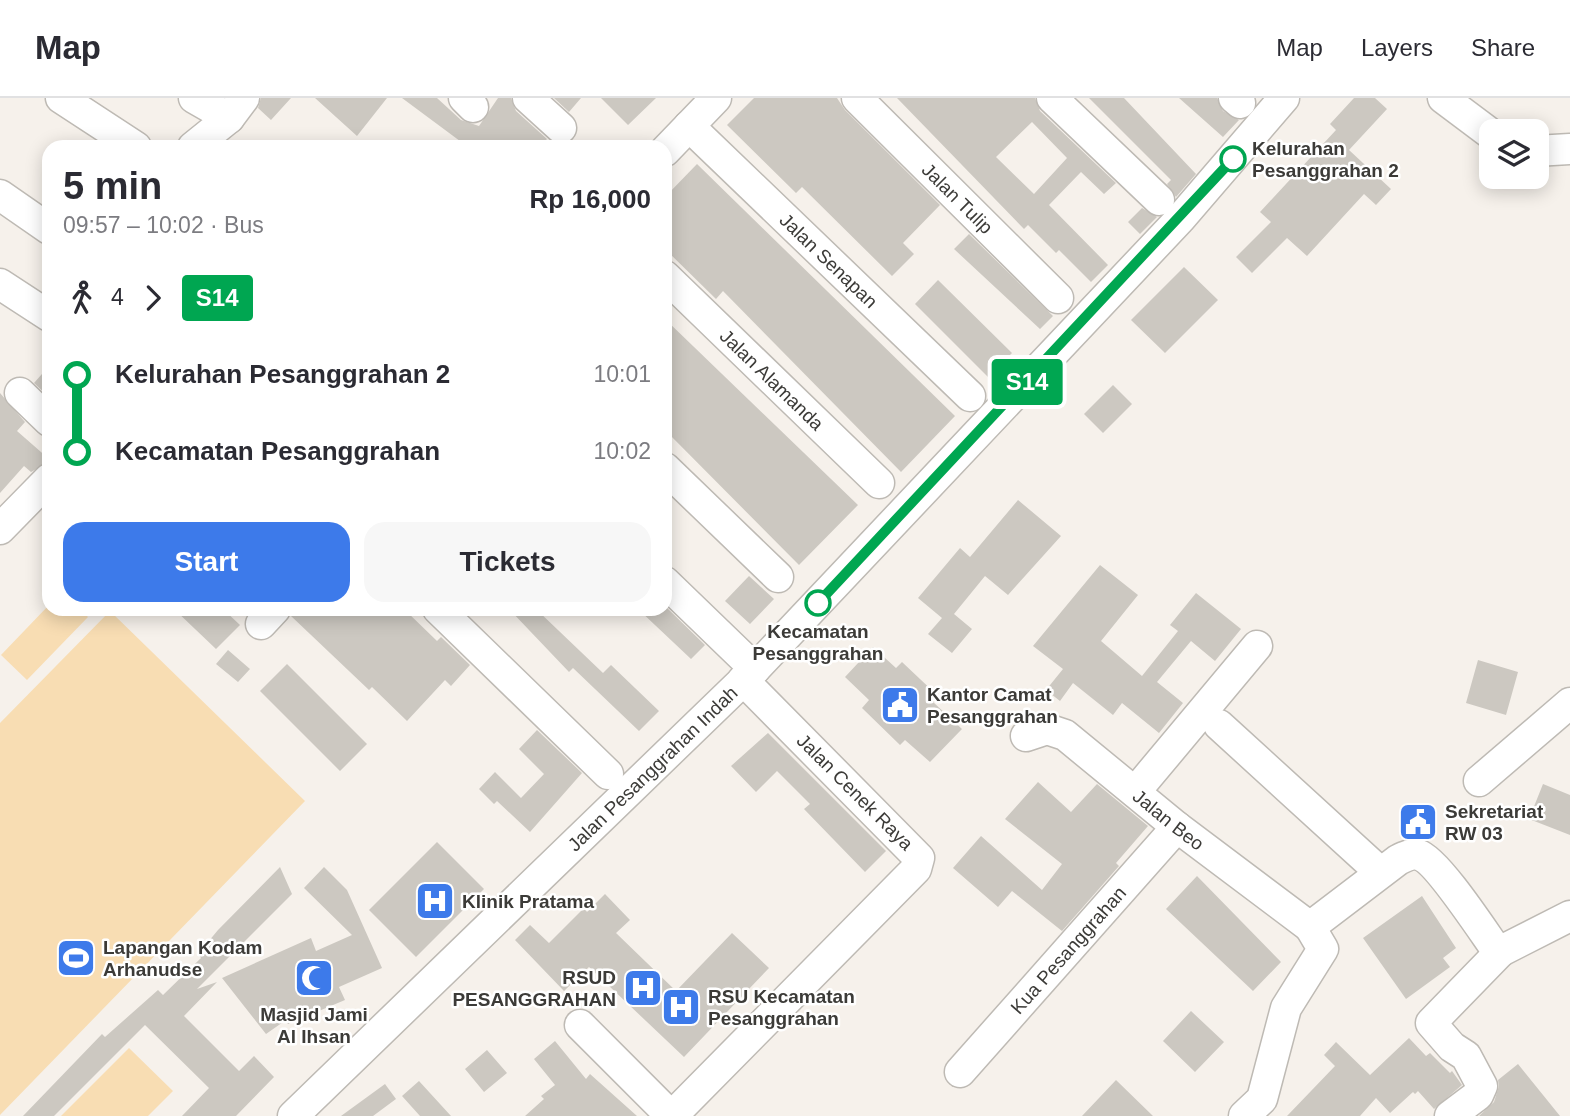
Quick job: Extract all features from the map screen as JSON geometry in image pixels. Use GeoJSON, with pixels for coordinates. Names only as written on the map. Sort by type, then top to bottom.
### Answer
{"type":"FeatureCollection","features":[{"type":"Feature","properties":{"kind":"street"},"geometry":{"type":"LineString","coordinates":[[61,98],[124,140]]}},
{"type":"Feature","properties":{"kind":"street"},"geometry":{"type":"LineString","coordinates":[[194,98],[237,108]]}},
{"type":"Feature","properties":{"kind":"street"},"geometry":{"type":"LineString","coordinates":[[528,98],[561,128]]}},
{"type":"Feature","properties":{"kind":"street"},"geometry":{"type":"LineString","coordinates":[[672,144],[716,98]]}},
{"type":"Feature","properties":{"kind":"street","name":"Jalan Tulip"},"geometry":{"type":"LineString","coordinates":[[858,98],[1058,298]]}},
{"type":"Feature","properties":{"kind":"street"},"geometry":{"type":"LineString","coordinates":[[1052,98],[1159,200]]}},
{"type":"Feature","properties":{"kind":"street","name":"Jalan Pesanggrahan Indah"},"geometry":{"type":"LineString","coordinates":[[293,1116],[749,674],[1180,219],[1284,98]]}},
{"type":"Feature","properties":{"kind":"street"},"geometry":{"type":"LineString","coordinates":[[1443,98],[1479,125]]}},
{"type":"Feature","properties":{"kind":"street"},"geometry":{"type":"LineString","coordinates":[[201,140],[237,108]]}},
{"type":"Feature","properties":{"kind":"street","name":"Jalan Senapan"},"geometry":{"type":"LineString","coordinates":[[689,126],[970,396]]}},
{"type":"Feature","properties":{"kind":"street"},"geometry":{"type":"LineString","coordinates":[[1549,150],[1570,149]]}},
{"type":"Feature","properties":{"kind":"street"},"geometry":{"type":"LineString","coordinates":[[0,195],[42,224]]}},
{"type":"Feature","properties":{"kind":"street","name":"Jalan Alamanda"},"geometry":{"type":"LineString","coordinates":[[672,283],[879,483]]}},
{"type":"Feature","properties":{"kind":"street"},"geometry":{"type":"LineString","coordinates":[[0,284],[42,311]]}},
{"type":"Feature","properties":{"kind":"street"},"geometry":{"type":"LineString","coordinates":[[20,393],[42,414]]}},
{"type":"Feature","properties":{"kind":"street"},"geometry":{"type":"LineString","coordinates":[[672,475],[778,576]]}},
{"type":"Feature","properties":{"kind":"street"},"geometry":{"type":"LineString","coordinates":[[0,529],[42,486]]}},
{"type":"Feature","properties":{"kind":"street"},"geometry":{"type":"LineString","coordinates":[[672,590],[749,674]]}},
{"type":"Feature","properties":{"kind":"street"},"geometry":{"type":"LineString","coordinates":[[445,616],[608,774]]}},
{"type":"Feature","properties":{"kind":"street"},"geometry":{"type":"LineString","coordinates":[[1135,792],[1257,646]]}},
{"type":"Feature","properties":{"kind":"street","name":"Jalan Cenek Raya"},"geometry":{"type":"LineString","coordinates":[[672,1116],[916,869],[919,858],[749,674]]}},
{"type":"Feature","properties":{"kind":"street"},"geometry":{"type":"LineString","coordinates":[[1479,781],[1570,703]]}},
{"type":"Feature","properties":{"kind":"street"},"geometry":{"type":"LineString","coordinates":[[1219,725],[1380,872]]}},
{"type":"Feature","properties":{"kind":"street","name":"Jalan Beo"},"geometry":{"type":"LineString","coordinates":[[1026,736],[1048,729],[1057,730],[1316,938]]}},
{"type":"Feature","properties":{"kind":"street","name":"Kua Pesanggrahan"},"geometry":{"type":"LineString","coordinates":[[960,1072],[1177,827]]}},
{"type":"Feature","properties":{"kind":"street"},"geometry":{"type":"LineString","coordinates":[[1244,1116],[1262,1100],[1267,1089],[1275,1040],[1316,938],[1380,872],[1409,855],[1428,860],[1493,945],[1501,951]]}},
{"type":"Feature","properties":{"kind":"street"},"geometry":{"type":"LineString","coordinates":[[1450,1116],[1478,1095],[1482,1086],[1466,1056],[1452,1047],[1431,1023],[1501,951],[1570,916]]}},
{"type":"Feature","properties":{"kind":"street"},"geometry":{"type":"LineString","coordinates":[[580,1025],[672,1116]]}},
{"type":"Feature","properties":{"kind":"shaded area"},"geometry":{"type":"Polygon","coordinates":[[[42,612],[42,616],[88,617],[27,680],[1,655],[42,612]]]}},
{"type":"Feature","properties":{"kind":"shaded area","name":"Lapangan Kodam Arhanudse"},"geometry":{"type":"Polygon","coordinates":[[[105,616],[115,616],[305,801],[0,1115],[0,723],[105,616]]]}},
{"type":"Feature","properties":{"kind":"shaded area"},"geometry":{"type":"Polygon","coordinates":[[[129,1048],[173,1091],[148,1116],[61,1116],[129,1048]]]}},
{"type":"Feature","properties":{"kind":"building"},"geometry":{"type":"Polygon","coordinates":[[[261,98],[291,98],[271,120],[258,108],[261,98]]]}},
{"type":"Feature","properties":{"kind":"building"},"geometry":{"type":"Polygon","coordinates":[[[315,98],[387,98],[357,136],[315,98]]]}},
{"type":"Feature","properties":{"kind":"building"},"geometry":{"type":"Polygon","coordinates":[[[402,98],[437,98],[461,120],[479,126],[498,98],[511,98],[516,111],[547,139],[546,140],[459,140],[402,98]]]}},
{"type":"Feature","properties":{"kind":"building"},"geometry":{"type":"Polygon","coordinates":[[[554,98],[581,98],[569,112],[554,98]]]}},
{"type":"Feature","properties":{"kind":"building"},"geometry":{"type":"Polygon","coordinates":[[[601,98],[656,98],[628,125],[601,98]]]}},
{"type":"Feature","properties":{"kind":"building"},"geometry":{"type":"Polygon","coordinates":[[[754,98],[837,98],[845,110],[940,205],[903,243],[914,254],[892,276],[802,187],[796,193],[727,125],[754,98]]]}},
{"type":"Feature","properties":{"kind":"building"},"geometry":{"type":"Polygon","coordinates":[[[897,98],[1035,98],[1040,111],[1116,183],[1104,194],[1081,172],[1049,205],[1108,265],[1091,282],[1059,250],[1056,253],[1028,225],[1024,229],[897,98]],[[1032,122],[996,157],[1034,194],[1067,158],[1032,122]]]}},
{"type":"Feature","properties":{"kind":"building"},"geometry":{"type":"Polygon","coordinates":[[[1089,98],[1124,98],[1196,174],[1176,197],[1167,184],[1171,180],[1089,98]]]}},
{"type":"Feature","properties":{"kind":"building"},"geometry":{"type":"Polygon","coordinates":[[[1179,98],[1217,98],[1223,111],[1239,120],[1223,137],[1179,98]]]}},
{"type":"Feature","properties":{"kind":"building"},"geometry":{"type":"Polygon","coordinates":[[[1354,98],[1375,98],[1387,109],[1349,150],[1391,189],[1376,205],[1364,194],[1307,256],[1287,238],[1252,273],[1236,257],[1271,222],[1260,212],[1336,130],[1330,124],[1354,98]]]}},
{"type":"Feature","properties":{"kind":"building"},"geometry":{"type":"Polygon","coordinates":[[[697,164],[955,416],[901,472],[723,291],[716,299],[672,256],[672,190],[697,164]]]}},
{"type":"Feature","properties":{"kind":"building"},"geometry":{"type":"Polygon","coordinates":[[[1142,208],[1157,217],[1140,234],[1128,222],[1142,208]]]}},
{"type":"Feature","properties":{"kind":"building"},"geometry":{"type":"Polygon","coordinates":[[[969,234],[1053,316],[1040,329],[954,249],[969,234]]]}},
{"type":"Feature","properties":{"kind":"building"},"geometry":{"type":"Polygon","coordinates":[[[1184,267],[1218,300],[1165,353],[1131,320],[1184,267]]]}},
{"type":"Feature","properties":{"kind":"building"},"geometry":{"type":"Polygon","coordinates":[[[938,280],[1012,353],[988,377],[915,304],[938,280]]]}},
{"type":"Feature","properties":{"kind":"building"},"geometry":{"type":"Polygon","coordinates":[[[672,326],[858,505],[799,565],[672,437],[672,326]]]}},
{"type":"Feature","properties":{"kind":"building"},"geometry":{"type":"Polygon","coordinates":[[[42,374],[42,390],[34,383],[42,374]]]}},
{"type":"Feature","properties":{"kind":"building"},"geometry":{"type":"Polygon","coordinates":[[[1113,385],[1132,404],[1103,433],[1084,414],[1113,385]]]}},
{"type":"Feature","properties":{"kind":"building"},"geometry":{"type":"Polygon","coordinates":[[[0,393],[25,422],[17,431],[42,453],[42,466],[31,472],[24,466],[0,493],[0,393]]]}},
{"type":"Feature","properties":{"kind":"building"},"geometry":{"type":"Polygon","coordinates":[[[1018,500],[1061,536],[1008,595],[985,576],[954,614],[972,629],[952,653],[928,634],[942,618],[918,598],[960,548],[970,557],[1018,500]]]}},
{"type":"Feature","properties":{"kind":"building"},"geometry":{"type":"Polygon","coordinates":[[[1100,565],[1138,595],[1101,641],[1142,676],[1178,631],[1170,625],[1196,593],[1241,629],[1215,661],[1191,641],[1157,682],[1183,703],[1159,733],[1122,703],[1113,715],[1073,683],[1060,701],[1046,690],[1063,669],[1033,646],[1100,565]]]}},
{"type":"Feature","properties":{"kind":"building"},"geometry":{"type":"Polygon","coordinates":[[[749,576],[774,599],[750,624],[725,601],[749,576]]]}},
{"type":"Feature","properties":{"kind":"building"},"geometry":{"type":"Polygon","coordinates":[[[672,613],[705,645],[691,659],[645,616],[672,616],[672,613]]]}},
{"type":"Feature","properties":{"kind":"building"},"geometry":{"type":"Polygon","coordinates":[[[181,616],[230,616],[240,625],[216,649],[181,616]]]}},
{"type":"Feature","properties":{"kind":"building"},"geometry":{"type":"Polygon","coordinates":[[[291,616],[411,616],[437,641],[441,637],[470,665],[451,686],[445,680],[407,721],[372,687],[369,690],[291,616]]]}},
{"type":"Feature","properties":{"kind":"building"},"geometry":{"type":"Polygon","coordinates":[[[516,616],[543,616],[603,673],[611,665],[659,711],[639,731],[573,668],[569,672],[516,616]]]}},
{"type":"Feature","properties":{"kind":"building","name":"Kantor Camat Pesanggrahan"},"geometry":{"type":"Polygon","coordinates":[[[873,647],[896,668],[902,662],[938,696],[933,702],[962,729],[930,762],[905,740],[900,745],[862,708],[869,700],[845,677],[873,647]]]}},
{"type":"Feature","properties":{"kind":"building"},"geometry":{"type":"Polygon","coordinates":[[[228,650],[250,669],[238,682],[216,664],[228,650]]]}},
{"type":"Feature","properties":{"kind":"building"},"geometry":{"type":"Polygon","coordinates":[[[1478,660],[1518,672],[1506,715],[1466,703],[1478,660]]]}},
{"type":"Feature","properties":{"kind":"building"},"geometry":{"type":"Polygon","coordinates":[[[287,664],[367,744],[340,771],[260,691],[287,664]]]}},
{"type":"Feature","properties":{"kind":"building"},"geometry":{"type":"Polygon","coordinates":[[[537,730],[582,773],[530,832],[497,801],[494,804],[479,789],[495,772],[521,798],[544,774],[519,749],[537,730]]]}},
{"type":"Feature","properties":{"kind":"building"},"geometry":{"type":"Polygon","coordinates":[[[768,733],[886,851],[865,872],[804,809],[810,804],[777,771],[756,792],[731,766],[768,733]]]}},
{"type":"Feature","properties":{"kind":"building"},"geometry":{"type":"Polygon","coordinates":[[[1038,782],[1071,812],[1097,784],[1148,826],[1116,863],[1119,866],[1062,931],[1012,891],[998,907],[953,868],[981,836],[1042,890],[1062,864],[1005,819],[1038,782]]]}},
{"type":"Feature","properties":{"kind":"building"},"geometry":{"type":"Polygon","coordinates":[[[1543,784],[1570,795],[1570,835],[1529,819],[1543,784]]]}},
{"type":"Feature","properties":{"kind":"building","name":"Klinik Pratama"},"geometry":{"type":"Polygon","coordinates":[[[437,842],[484,889],[416,957],[369,910],[437,842]]]}},
{"type":"Feature","properties":{"kind":"building"},"geometry":{"type":"Polygon","coordinates":[[[280,867],[292,894],[197,989],[217,982],[184,1016],[239,1071],[254,1056],[274,1077],[236,1116],[182,1116],[209,1088],[145,1025],[54,1116],[23,1116],[102,1034],[105,1037],[158,990],[163,995],[201,958],[198,954],[218,930],[280,867]]]}},
{"type":"Feature","properties":{"kind":"building","name":"Masjid Jami Al Ihsan"},"geometry":{"type":"Polygon","coordinates":[[[324,867],[347,890],[382,968],[339,987],[345,1000],[288,1024],[286,1020],[266,1034],[222,978],[311,938],[316,951],[352,935],[304,888],[324,867]]]}},
{"type":"Feature","properties":{"kind":"building"},"geometry":{"type":"Polygon","coordinates":[[[1197,876],[1281,962],[1253,991],[1166,909],[1197,876]]]}},
{"type":"Feature","properties":{"kind":"building","name":"RSU Kecamatan Pesanggrahan"},"geometry":{"type":"Polygon","coordinates":[[[605,894],[630,920],[616,933],[676,991],[732,933],[769,968],[684,1057],[589,967],[564,991],[515,940],[530,925],[549,943],[584,908],[587,912],[605,894]]]}},
{"type":"Feature","properties":{"kind":"building"},"geometry":{"type":"Polygon","coordinates":[[[1422,896],[1456,948],[1443,958],[1450,967],[1406,999],[1363,938],[1422,896]]]}},
{"type":"Feature","properties":{"kind":"building"},"geometry":{"type":"Polygon","coordinates":[[[1191,1011],[1224,1042],[1195,1072],[1163,1041],[1191,1011]]]}},
{"type":"Feature","properties":{"kind":"building"},"geometry":{"type":"Polygon","coordinates":[[[1409,1038],[1426,1056],[1430,1053],[1450,1073],[1452,1071],[1462,1085],[1434,1109],[1418,1091],[1415,1094],[1413,1092],[1390,1113],[1376,1098],[1360,1116],[1287,1116],[1335,1066],[1324,1055],[1336,1042],[1370,1075],[1409,1038]]]}},
{"type":"Feature","properties":{"kind":"building"},"geometry":{"type":"Polygon","coordinates":[[[555,1041],[586,1079],[590,1074],[637,1116],[525,1116],[544,1099],[541,1096],[555,1085],[534,1059],[555,1041]]]}},
{"type":"Feature","properties":{"kind":"building"},"geometry":{"type":"Polygon","coordinates":[[[487,1050],[507,1073],[484,1092],[465,1069],[487,1050]]]}},
{"type":"Feature","properties":{"kind":"building"},"geometry":{"type":"Polygon","coordinates":[[[1518,1064],[1560,1116],[1479,1116],[1494,1102],[1498,1080],[1518,1064]]]}},
{"type":"Feature","properties":{"kind":"building"},"geometry":{"type":"Polygon","coordinates":[[[1116,1080],[1153,1116],[1082,1116],[1116,1080]]]}},
{"type":"Feature","properties":{"kind":"building"},"geometry":{"type":"Polygon","coordinates":[[[419,1081],[451,1116],[420,1116],[402,1096],[419,1081]]]}},
{"type":"Feature","properties":{"kind":"building"},"geometry":{"type":"Polygon","coordinates":[[[385,1084],[396,1099],[373,1116],[341,1116],[385,1084]]]}},
{"type":"Feature","properties":{"kind":"bus line","name":"S14"},"geometry":{"type":"LineString","coordinates":[[818,603],[1180,219],[1233,159]]}},
{"type":"Feature","properties":{"kind":"place","name":"Kelurahan Pesanggrahan 2"},"geometry":{"type":"Point","coordinates":[1233,159]}},
{"type":"Feature","properties":{"kind":"place","name":"Kecamatan Pesanggrahan"},"geometry":{"type":"Point","coordinates":[818,603]}},
{"type":"Feature","properties":{"kind":"place","name":"Kantor Camat Pesanggrahan"},"geometry":{"type":"Point","coordinates":[900,705]}},
{"type":"Feature","properties":{"kind":"place","name":"Sekretariat RW 03"},"geometry":{"type":"Point","coordinates":[1418,822]}},
{"type":"Feature","properties":{"kind":"place","name":"Klinik Pratama"},"geometry":{"type":"Point","coordinates":[435,901]}},
{"type":"Feature","properties":{"kind":"place","name":"Lapangan Kodam Arhanudse"},"geometry":{"type":"Point","coordinates":[76,958]}},
{"type":"Feature","properties":{"kind":"place","name":"Masjid Jami Al Ihsan"},"geometry":{"type":"Point","coordinates":[314,978]}},
{"type":"Feature","properties":{"kind":"place","name":"RSUD PESANGGRAHAN"},"geometry":{"type":"Point","coordinates":[643,988]}},
{"type":"Feature","properties":{"kind":"place","name":"RSU Kecamatan Pesanggrahan"},"geometry":{"type":"Point","coordinates":[681,1007]}}]}
